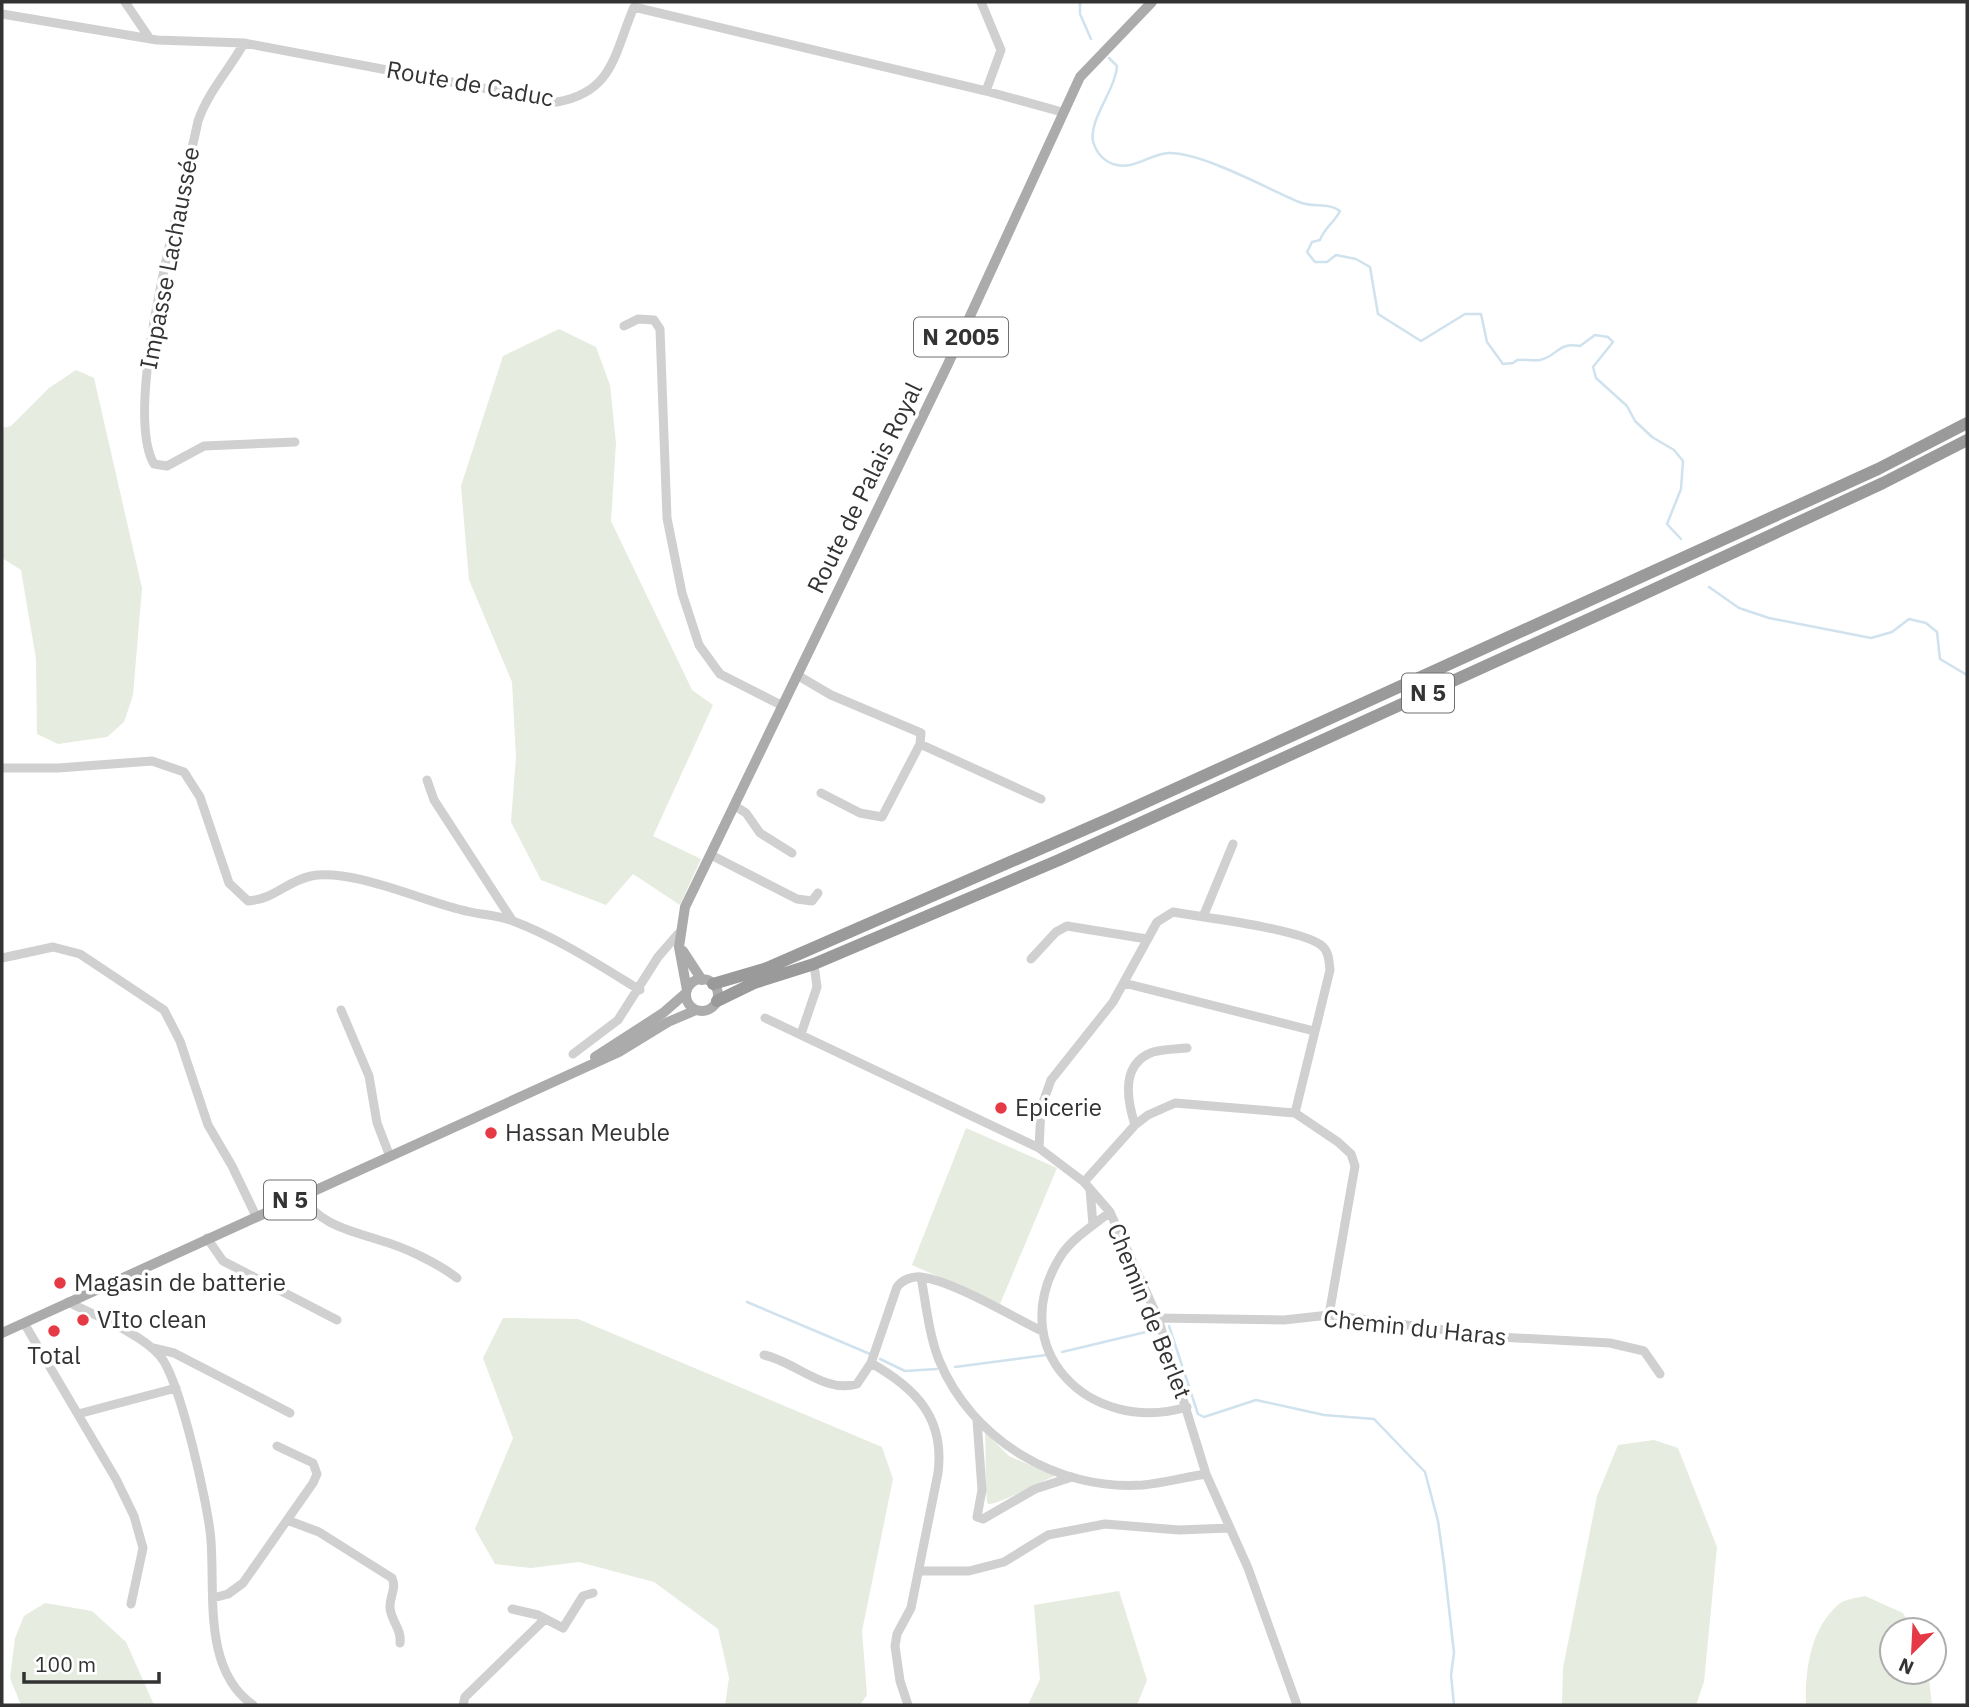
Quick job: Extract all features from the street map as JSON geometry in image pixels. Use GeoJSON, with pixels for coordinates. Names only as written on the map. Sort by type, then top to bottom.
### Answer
{"type":"FeatureCollection","features":[{"type":"Feature","properties":{"kind":"highway","name":"N 5"},"geometry":{"type":"LineString","coordinates":[[707,982],[771,966],[1244,759],[1878,469],[1967,422]]}},
{"type":"Feature","properties":{"kind":"highway","name":"N 5"},"geometry":{"type":"LineString","coordinates":[[717,1002],[754,983],[814,964],[1239,779],[1883,483],[1967,440]]}},
{"type":"Feature","properties":{"kind":"highway"},"geometry":{"type":"LineString","coordinates":[[771,966],[804,958],[814,964]]}},
{"type":"Feature","properties":{"kind":"main road","name":"Route de Palais Royal"},"geometry":{"type":"LineString","coordinates":[[687,992],[678,934],[685,907],[948,364],[1080,77],[1152,2]]}},
{"type":"Feature","properties":{"kind":"main road"},"geometry":{"type":"LineString","coordinates":[[678,934],[685,958],[718,992],[717,1002]]}},
{"type":"Feature","properties":{"kind":"main road","name":"N 5"},"geometry":{"type":"LineString","coordinates":[[578,1069],[663,1013],[687,992],[691,984],[707,982]]}},
{"type":"Feature","properties":{"kind":"main road"},"geometry":{"type":"LineString","coordinates":[[687,992],[689,1003],[696,1010]]}},
{"type":"Feature","properties":{"kind":"main road","name":"N 5"},"geometry":{"type":"LineString","coordinates":[[2,1333],[389,1154],[620,1052],[668,1022],[696,1010],[709,1009],[717,1002]]}},
{"type":"Feature","properties":{"kind":"street"},"geometry":{"type":"LineString","coordinates":[[125,2],[148,36]]}},
{"type":"Feature","properties":{"kind":"street"},"geometry":{"type":"LineString","coordinates":[[981,2],[1001,50],[986,91]]}},
{"type":"Feature","properties":{"kind":"street","name":"Route de Caduc"},"geometry":{"type":"LineString","coordinates":[[2,14],[148,36],[157,40],[244,43],[557,102],[579,98],[597,87],[609,72],[634,7],[986,91],[1062,112]]}},
{"type":"Feature","properties":{"kind":"street","name":"Impasse Lachaussée"},"geometry":{"type":"LineString","coordinates":[[244,43],[229,70],[209,94],[198,121],[150,340],[145,426],[150,458],[154,464],[167,466],[204,446],[295,442]]}},
{"type":"Feature","properties":{"kind":"street"},"geometry":{"type":"LineString","coordinates":[[624,326],[648,318],[654,320],[660,329],[667,518],[682,593],[699,645],[720,674],[783,706]]}},
{"type":"Feature","properties":{"kind":"street"},"geometry":{"type":"LineString","coordinates":[[797,675],[831,695],[921,733],[919,744],[882,817],[860,813],[821,793]]}},
{"type":"Feature","properties":{"kind":"street"},"geometry":{"type":"LineString","coordinates":[[919,744],[1041,799]]}},
{"type":"Feature","properties":{"kind":"street"},"geometry":{"type":"LineString","coordinates":[[2,768],[58,768],[152,761],[184,772],[201,797],[229,883],[247,901],[267,900],[286,886],[312,876],[344,877],[465,911],[512,920],[580,952],[640,990]]}},
{"type":"Feature","properties":{"kind":"street"},"geometry":{"type":"LineString","coordinates":[[427,780],[433,800],[512,920]]}},
{"type":"Feature","properties":{"kind":"street"},"geometry":{"type":"LineString","coordinates":[[735,806],[746,813],[760,833],[792,853]]}},
{"type":"Feature","properties":{"kind":"street"},"geometry":{"type":"LineString","coordinates":[[1203,917],[1233,844]]}},
{"type":"Feature","properties":{"kind":"street"},"geometry":{"type":"LineString","coordinates":[[711,855],[796,899],[811,901],[818,893]]}},
{"type":"Feature","properties":{"kind":"street"},"geometry":{"type":"LineString","coordinates":[[1040,1149],[1041,1108],[1051,1080],[1113,1002],[1157,922],[1173,912],[1282,932],[1320,944],[1325,950],[1330,970],[1295,1113]]}},
{"type":"Feature","properties":{"kind":"street"},"geometry":{"type":"LineString","coordinates":[[1031,959],[1056,932],[1067,926],[1147,939]]}},
{"type":"Feature","properties":{"kind":"street"},"geometry":{"type":"LineString","coordinates":[[573,1054],[618,1020],[640,990],[658,957],[678,934]]}},
{"type":"Feature","properties":{"kind":"street"},"geometry":{"type":"LineString","coordinates":[[2,958],[53,947],[80,954],[164,1010],[180,1041],[208,1125],[256,1216]]}},
{"type":"Feature","properties":{"kind":"street"},"geometry":{"type":"LineString","coordinates":[[801,1034],[817,987],[814,964]]}},
{"type":"Feature","properties":{"kind":"street"},"geometry":{"type":"LineString","coordinates":[[1124,983],[1314,1031]]}},
{"type":"Feature","properties":{"kind":"street"},"geometry":{"type":"LineString","coordinates":[[341,1010],[369,1076],[377,1123],[389,1154]]}},
{"type":"Feature","properties":{"kind":"street","name":"Chemin de Berlet"},"geometry":{"type":"LineString","coordinates":[[765,1018],[1040,1149],[1087,1185],[1110,1212],[1158,1318],[1206,1474],[1248,1568],[1297,1705]]}},
{"type":"Feature","properties":{"kind":"street"},"geometry":{"type":"LineString","coordinates":[[1135,1125],[1126,1096],[1128,1080],[1136,1064],[1152,1052],[1186,1048]]}},
{"type":"Feature","properties":{"kind":"street"},"geometry":{"type":"LineString","coordinates":[[1093,1225],[1087,1185],[1135,1125],[1148,1115],[1175,1103],[1295,1113],[1338,1142],[1351,1154],[1355,1166],[1329,1315]]}},
{"type":"Feature","properties":{"kind":"street"},"geometry":{"type":"LineString","coordinates":[[301,1195],[310,1209],[324,1220],[388,1243],[457,1278]]}},
{"type":"Feature","properties":{"kind":"street"},"geometry":{"type":"LineString","coordinates":[[1110,1212],[1074,1241],[1054,1270],[1043,1310],[1042,1331],[1058,1371],[1086,1398],[1102,1405],[1145,1414],[1164,1413],[1187,1406]]}},
{"type":"Feature","properties":{"kind":"street"},"geometry":{"type":"LineString","coordinates":[[207,1238],[223,1261],[337,1321]]}},
{"type":"Feature","properties":{"kind":"street"},"geometry":{"type":"LineString","coordinates":[[764,1356],[788,1362],[817,1378],[844,1385],[857,1384],[872,1363],[897,1287],[905,1281],[921,1277],[950,1287],[1042,1331]]}},
{"type":"Feature","properties":{"kind":"street"},"geometry":{"type":"LineString","coordinates":[[921,1277],[939,1359],[957,1395],[996,1439],[1021,1456],[1073,1476],[1102,1483],[1143,1485],[1206,1474]]}},
{"type":"Feature","properties":{"kind":"street"},"geometry":{"type":"LineString","coordinates":[[68,1302],[153,1348],[174,1353],[290,1413]]}},
{"type":"Feature","properties":{"kind":"street","name":"Chemin du Haras"},"geometry":{"type":"LineString","coordinates":[[1158,1318],[1284,1320],[1329,1315],[1499,1337],[1610,1343],[1644,1351],[1660,1374]]}},
{"type":"Feature","properties":{"kind":"street"},"geometry":{"type":"LineString","coordinates":[[24,1323],[134,1516],[143,1548],[131,1604]]}},
{"type":"Feature","properties":{"kind":"street"},"geometry":{"type":"LineString","coordinates":[[153,1348],[167,1366],[176,1388],[211,1538],[213,1598],[224,1672],[233,1688],[253,1705]]}},
{"type":"Feature","properties":{"kind":"street"},"geometry":{"type":"LineString","coordinates":[[872,1363],[913,1390],[925,1406],[933,1427],[940,1463],[911,1608],[897,1634],[895,1646],[900,1681],[908,1705]]}},
{"type":"Feature","properties":{"kind":"street"},"geometry":{"type":"LineString","coordinates":[[78,1414],[176,1388]]}},
{"type":"Feature","properties":{"kind":"street"},"geometry":{"type":"LineString","coordinates":[[977,1420],[982,1490],[977,1517],[982,1519],[1023,1495],[1073,1476]]}},
{"type":"Feature","properties":{"kind":"street"},"geometry":{"type":"LineString","coordinates":[[213,1598],[228,1594],[243,1583],[313,1483],[316,1468],[309,1460],[277,1446]]}},
{"type":"Feature","properties":{"kind":"street"},"geometry":{"type":"LineString","coordinates":[[287,1520],[308,1526],[392,1578],[395,1588],[391,1612],[399,1629],[400,1643]]}},
{"type":"Feature","properties":{"kind":"street"},"geometry":{"type":"LineString","coordinates":[[919,1572],[969,1571],[1004,1562],[1048,1535],[1105,1524],[1179,1530],[1230,1528]]}},
{"type":"Feature","properties":{"kind":"street"},"geometry":{"type":"LineString","coordinates":[[512,1609],[566,1626],[580,1599],[593,1593]]}},
{"type":"Feature","properties":{"kind":"street"},"geometry":{"type":"LineString","coordinates":[[463,1705],[465,1697],[545,1619]]}},
{"type":"Feature","properties":{"kind":"shaded area"},"geometry":{"type":"Polygon","coordinates":[[[559,329],[596,347],[610,385],[616,443],[611,521],[692,690],[713,705],[653,836],[701,859],[680,905],[633,874],[606,905],[541,880],[511,822],[516,757],[512,682],[469,580],[461,486],[503,356],[559,329]]]}},
{"type":"Feature","properties":{"kind":"shaded area"},"geometry":{"type":"Polygon","coordinates":[[[76,370],[94,378],[142,588],[133,695],[124,722],[107,737],[58,744],[37,734],[36,659],[21,570],[2,558],[2,428],[11,426],[49,388],[76,370]]]}},
{"type":"Feature","properties":{"kind":"shaded area"},"geometry":{"type":"Polygon","coordinates":[[[966,1128],[1057,1168],[1000,1304],[912,1265],[966,1128]]]}},
{"type":"Feature","properties":{"kind":"shaded area"},"geometry":{"type":"Polygon","coordinates":[[[503,1318],[578,1319],[882,1447],[893,1479],[862,1631],[867,1695],[860,1705],[725,1705],[729,1678],[718,1629],[654,1582],[579,1562],[531,1568],[495,1564],[475,1529],[513,1438],[483,1358],[503,1318]]]}},
{"type":"Feature","properties":{"kind":"shaded area"},"geometry":{"type":"Polygon","coordinates":[[[985,1432],[1009,1456],[1055,1476],[988,1504],[985,1432]]]}},
{"type":"Feature","properties":{"kind":"shaded area"},"geometry":{"type":"Polygon","coordinates":[[[1654,1440],[1678,1448],[1717,1547],[1704,1682],[1696,1705],[1562,1705],[1563,1668],[1597,1496],[1618,1445],[1654,1440]]]}},
{"type":"Feature","properties":{"kind":"shaded area"},"geometry":{"type":"Polygon","coordinates":[[[1119,1591],[1147,1680],[1137,1705],[1028,1705],[1040,1679],[1034,1605],[1119,1591]]]}},
{"type":"Feature","properties":{"kind":"shaded area"},"geometry":{"type":"Polygon","coordinates":[[[1865,1596],[1903,1613],[1905,1616],[1878,1616],[1878,1686],[1930,1686],[1932,1705],[1806,1705],[1808,1664],[1821,1625],[1829,1614],[1848,1600],[1865,1596]]]}},
{"type":"Feature","properties":{"kind":"shaded area"},"geometry":{"type":"Polygon","coordinates":[[[45,1603],[92,1611],[126,1642],[154,1705],[21,1705],[10,1678],[15,1638],[24,1616],[45,1603]]]}},
{"type":"Feature","properties":{"kind":"waterway"},"geometry":{"type":"LineString","coordinates":[[1080,2],[1080,14],[1091,39]]}},
{"type":"Feature","properties":{"kind":"waterway"},"geometry":{"type":"LineString","coordinates":[[1109,58],[1117,66],[1093,132],[1094,145],[1103,158],[1121,166],[1162,154],[1183,154],[1234,172],[1299,202],[1335,208],[1340,211],[1338,215],[1320,240],[1312,242],[1307,252],[1315,262],[1327,262],[1336,255],[1356,259],[1370,267],[1378,314],[1421,341],[1465,314],[1481,314],[1487,342],[1503,364],[1517,360],[1540,360],[1567,346],[1580,346],[1595,335],[1608,337],[1613,342],[1593,367],[1596,378],[1627,406],[1635,421],[1652,437],[1674,450],[1683,461],[1681,489],[1667,524],[1681,539]]}},
{"type":"Feature","properties":{"kind":"waterway"},"geometry":{"type":"LineString","coordinates":[[1709,587],[1739,608],[1769,618],[1871,638],[1892,632],[1909,619],[1926,623],[1937,632],[1940,659],[1967,675]]}},
{"type":"Feature","properties":{"kind":"waterway"},"geometry":{"type":"LineString","coordinates":[[747,1302],[870,1354]]}},
{"type":"Feature","properties":{"kind":"waterway"},"geometry":{"type":"LineString","coordinates":[[1169,1326],[1198,1414],[1204,1417],[1256,1400],[1324,1415],[1374,1419],[1425,1472],[1438,1521],[1444,1564],[1454,1653],[1451,1675],[1454,1705]]}},
{"type":"Feature","properties":{"kind":"waterway"},"geometry":{"type":"LineString","coordinates":[[1062,1352],[1150,1331]]}},
{"type":"Feature","properties":{"kind":"waterway"},"geometry":{"type":"LineString","coordinates":[[955,1367],[1046,1355]]}},
{"type":"Feature","properties":{"kind":"waterway"},"geometry":{"type":"LineString","coordinates":[[880,1359],[905,1371],[937,1369]]}},
{"type":"Feature","properties":{"kind":"place","name":"Epicerie"},"geometry":{"type":"Point","coordinates":[1001,1108]}},
{"type":"Feature","properties":{"kind":"place","name":"Hassan Meuble"},"geometry":{"type":"Point","coordinates":[491,1133]}},
{"type":"Feature","properties":{"kind":"place","name":"Magasin de batterie"},"geometry":{"type":"Point","coordinates":[60,1283]}},
{"type":"Feature","properties":{"kind":"place","name":"VIto clean"},"geometry":{"type":"Point","coordinates":[83,1320]}},
{"type":"Feature","properties":{"kind":"place","name":"Total"},"geometry":{"type":"Point","coordinates":[54,1331]}}]}
